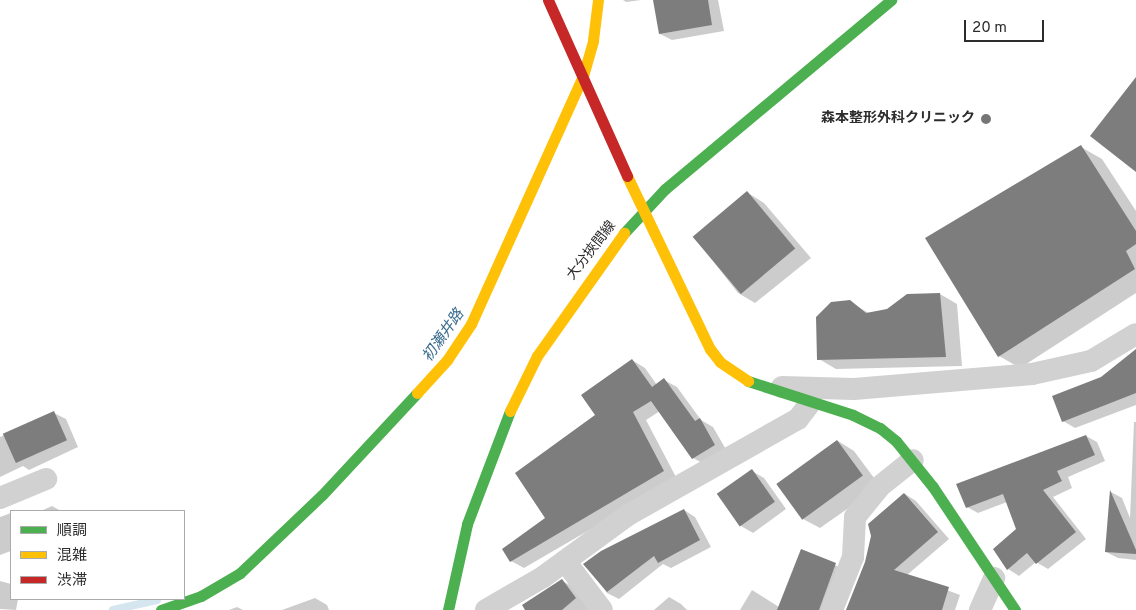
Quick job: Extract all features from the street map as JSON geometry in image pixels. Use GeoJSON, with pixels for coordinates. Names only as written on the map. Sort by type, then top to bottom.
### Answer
{"type":"FeatureCollection","features":[{"type":"Feature","properties":{"kind":"street"},"geometry":{"type":"LineString","coordinates":[[548,0],[643,212],[710,350],[720,362],[751,383],[853,415],[880,428],[913,460],[1015,610]]}},
{"type":"Feature","properties":{"kind":"street"},"geometry":{"type":"LineString","coordinates":[[161,610],[201,596],[240,573],[322,495],[447,360],[470,324],[583,76],[593,40],[598,0]]}},
{"type":"Feature","properties":{"kind":"street","name":"大分挾間線"},"geometry":{"type":"LineString","coordinates":[[448,610],[477,492],[517,394],[537,356],[571,303],[643,212],[715,146],[891,0]]}},
{"type":"Feature","properties":{"kind":"street"},"geometry":{"type":"LineString","coordinates":[[751,383],[854,389],[1032,374],[1091,360],[1136,334]]}},
{"type":"Feature","properties":{"kind":"street"},"geometry":{"type":"LineString","coordinates":[[486,610],[519,592],[628,515],[798,419],[810,403]]}},
{"type":"Feature","properties":{"kind":"street"},"geometry":{"type":"LineString","coordinates":[[832,610],[853,556],[855,517],[879,487],[913,460]]}},
{"type":"Feature","properties":{"kind":"street"},"geometry":{"type":"LineString","coordinates":[[0,498],[46,479]]}},
{"type":"Feature","properties":{"kind":"street"},"geometry":{"type":"LineString","coordinates":[[565,561],[602,610]]}},
{"type":"Feature","properties":{"kind":"street"},"geometry":{"type":"LineString","coordinates":[[980,610],[994,578]]}},
{"type":"Feature","properties":{"kind":"building"},"geometry":{"type":"Polygon","coordinates":[[[653,0],[708,0],[712,25],[659,34],[653,0]]]}},
{"type":"Feature","properties":{"kind":"building"},"geometry":{"type":"Polygon","coordinates":[[[1136,77],[1136,172],[1090,136],[1136,77]]]}},
{"type":"Feature","properties":{"kind":"building"},"geometry":{"type":"Polygon","coordinates":[[[1081,145],[1136,231],[1136,244],[1126,251],[1135,269],[998,357],[925,238],[1081,145]]]}},
{"type":"Feature","properties":{"kind":"building"},"geometry":{"type":"Polygon","coordinates":[[[747,191],[795,248],[741,294],[693,237],[747,191]]]}},
{"type":"Feature","properties":{"kind":"building"},"geometry":{"type":"Polygon","coordinates":[[[940,293],[946,357],[817,360],[816,317],[831,302],[850,300],[866,313],[887,309],[907,294],[940,293]]]}},
{"type":"Feature","properties":{"kind":"building"},"geometry":{"type":"Polygon","coordinates":[[[1136,349],[1136,393],[1062,422],[1052,396],[1101,377],[1136,349]]]}},
{"type":"Feature","properties":{"kind":"building"},"geometry":{"type":"Polygon","coordinates":[[[632,359],[652,387],[664,378],[695,421],[700,418],[715,445],[692,459],[651,401],[633,412],[664,471],[510,562],[502,549],[545,518],[515,473],[595,415],[581,395],[632,359]]]}},
{"type":"Feature","properties":{"kind":"building"},"geometry":{"type":"Polygon","coordinates":[[[54,411],[67,440],[16,463],[3,434],[54,411]]]}},
{"type":"Feature","properties":{"kind":"building"},"geometry":{"type":"Polygon","coordinates":[[[1086,435],[1095,455],[1057,471],[1062,481],[1043,490],[1076,532],[1036,564],[1027,553],[1007,570],[993,549],[1016,529],[1003,494],[966,508],[956,484],[1086,435]]]}},
{"type":"Feature","properties":{"kind":"building"},"geometry":{"type":"Polygon","coordinates":[[[837,440],[863,476],[802,520],[776,484],[837,440]]]}},
{"type":"Feature","properties":{"kind":"building"},"geometry":{"type":"Polygon","coordinates":[[[752,469],[775,502],[740,526],[717,494],[752,469]]]}},
{"type":"Feature","properties":{"kind":"building"},"geometry":{"type":"Polygon","coordinates":[[[1110,490],[1136,550],[1136,554],[1105,552],[1110,490]]]}},
{"type":"Feature","properties":{"kind":"building"},"geometry":{"type":"Polygon","coordinates":[[[904,493],[938,532],[894,570],[949,587],[942,610],[846,610],[865,562],[871,536],[868,524],[904,493]]]}},
{"type":"Feature","properties":{"kind":"building"},"geometry":{"type":"Polygon","coordinates":[[[684,509],[700,540],[658,563],[654,556],[607,592],[583,564],[601,551],[684,509]]]}},
{"type":"Feature","properties":{"kind":"building"},"geometry":{"type":"Polygon","coordinates":[[[801,549],[836,563],[819,610],[777,610],[801,549]]]}},
{"type":"Feature","properties":{"kind":"building"},"geometry":{"type":"Polygon","coordinates":[[[562,579],[576,598],[562,610],[525,610],[522,605],[562,579]]]}},
{"type":"Feature","properties":{"kind":"waterway","name":"初瀬井路"},"geometry":{"type":"LineString","coordinates":[[113,610],[157,600]]}},
{"type":"Feature","properties":{"kind":"traffic: fast"},"geometry":{"type":"LineString","coordinates":[[624,233],[665,189],[891,0]]}},
{"type":"Feature","properties":{"kind":"traffic: fast"},"geometry":{"type":"LineString","coordinates":[[748,381],[853,415],[880,428],[896,441],[933,487],[1015,610]]}},
{"type":"Feature","properties":{"kind":"traffic: fast"},"geometry":{"type":"LineString","coordinates":[[161,610],[201,596],[240,573],[322,495],[417,393]]}},
{"type":"Feature","properties":{"kind":"traffic: fast"},"geometry":{"type":"LineString","coordinates":[[448,610],[467,524],[510,411]]}},
{"type":"Feature","properties":{"kind":"traffic: slow"},"geometry":{"type":"LineString","coordinates":[[417,393],[447,360],[471,324],[583,76],[593,40],[598,0]]}},
{"type":"Feature","properties":{"kind":"traffic: slow"},"geometry":{"type":"LineString","coordinates":[[627,176],[710,349],[720,362],[748,381]]}},
{"type":"Feature","properties":{"kind":"traffic: slow"},"geometry":{"type":"LineString","coordinates":[[510,411],[537,356],[624,233]]}},
{"type":"Feature","properties":{"kind":"traffic: jam"},"geometry":{"type":"LineString","coordinates":[[548,0],[627,176]]}},
{"type":"Feature","properties":{"kind":"place","name":"森本整形外科クリニック"},"geometry":{"type":"Point","coordinates":[986,119]}}]}
